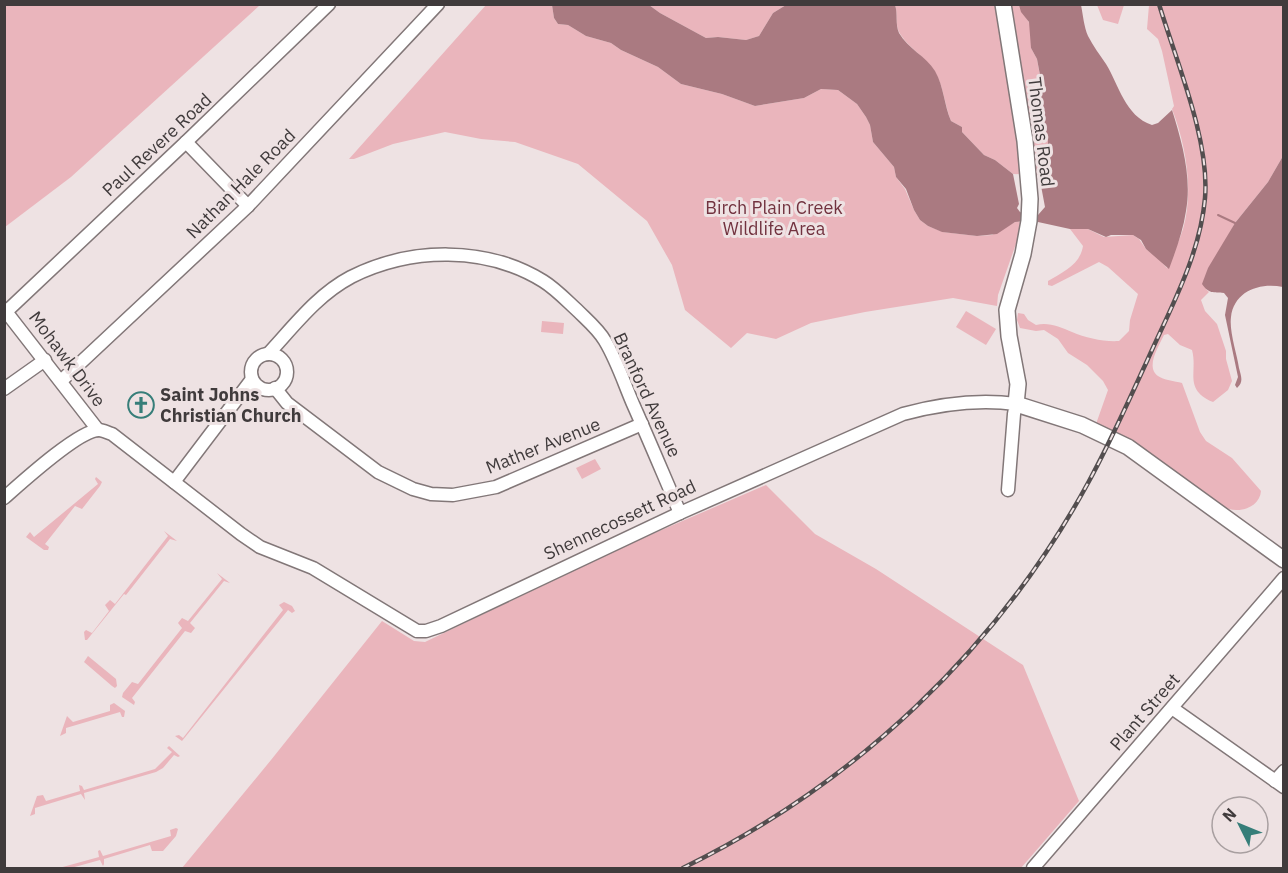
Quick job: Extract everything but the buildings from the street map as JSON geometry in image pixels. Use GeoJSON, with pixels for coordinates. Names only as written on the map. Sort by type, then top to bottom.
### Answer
{"type":"FeatureCollection","features":[{"type":"Feature","properties":{"kind":"main road","name":"Thomas Road"},"geometry":{"type":"LineString","coordinates":[[1002,4],[1028,158],[1030,218],[1023,254],[1007,310],[1009,336],[1018,384],[1016,404]]}},
{"type":"Feature","properties":{"kind":"main road","name":"Shennecossett Road"},"geometry":{"type":"LineString","coordinates":[[1016,404],[1082,425],[1128,447],[1284,560]]}},
{"type":"Feature","properties":{"kind":"street","name":"Paul Revere Road"},"geometry":{"type":"LineString","coordinates":[[6,310],[186,142],[329,4]]}},
{"type":"Feature","properties":{"kind":"street","name":"Nathan Hale Road"},"geometry":{"type":"LineString","coordinates":[[62,381],[248,206],[438,4]]}},
{"type":"Feature","properties":{"kind":"street"},"geometry":{"type":"LineString","coordinates":[[186,142],[248,206]]}},
{"type":"Feature","properties":{"kind":"street","name":"Branford Avenue"},"geometry":{"type":"LineString","coordinates":[[274,355],[283,337],[308,309],[351,277],[377,267],[428,254],[470,256],[523,270],[545,282],[604,340],[680,513]]}},
{"type":"Feature","properties":{"kind":"street","name":"Mohawk Drive"},"geometry":{"type":"LineString","coordinates":[[6,310],[98,430]]}},
{"type":"Feature","properties":{"kind":"street"},"geometry":{"type":"LineString","coordinates":[[174,482],[252,379],[253,363],[261,355],[274,355],[286,366],[284,382],[275,388],[263,388],[252,379]]}},
{"type":"Feature","properties":{"kind":"street"},"geometry":{"type":"LineString","coordinates":[[4,389],[45,360]]}},
{"type":"Feature","properties":{"kind":"street","name":"Mather Avenue"},"geometry":{"type":"LineString","coordinates":[[275,388],[287,404],[378,472],[413,489],[431,494],[453,495],[496,487],[642,424]]}},
{"type":"Feature","properties":{"kind":"street","name":"Shennecossett Road"},"geometry":{"type":"LineString","coordinates":[[98,430],[112,434],[260,547],[313,568],[392,618],[417,631],[441,626],[680,513],[903,414],[925,408],[971,402],[1016,404]]}},
{"type":"Feature","properties":{"kind":"street"},"geometry":{"type":"LineString","coordinates":[[1008,490],[1016,404]]}},
{"type":"Feature","properties":{"kind":"street"},"geometry":{"type":"LineString","coordinates":[[4,498],[49,460],[84,436],[98,430]]}},
{"type":"Feature","properties":{"kind":"street","name":"Plant Street"},"geometry":{"type":"LineString","coordinates":[[1033,868],[1284,578]]}},
{"type":"Feature","properties":{"kind":"street"},"geometry":{"type":"LineString","coordinates":[[1172,708],[1279,784],[1284,771]]}},
{"type":"Feature","properties":{"kind":"green space"},"geometry":{"type":"Polygon","coordinates":[[[5,4],[260,5],[71,177],[5,227],[5,4]]]}},
{"type":"Feature","properties":{"kind":"green space","name":"Birch Plain Creek Wildlife Area"},"geometry":{"type":"Polygon","coordinates":[[[486,5],[552,5],[554,18],[558,24],[568,25],[586,36],[611,43],[658,67],[681,84],[722,94],[755,106],[804,98],[821,89],[838,90],[857,104],[866,117],[873,142],[894,167],[896,177],[905,189],[914,210],[920,220],[928,226],[943,232],[977,236],[992,235],[1015,222],[1024,221],[998,295],[997,306],[953,298],[811,323],[776,339],[747,333],[731,348],[685,310],[672,265],[647,221],[578,164],[515,142],[481,139],[445,132],[393,144],[349,159],[486,5]]]}},
{"type":"Feature","properties":{"kind":"green space"},"geometry":{"type":"Polygon","coordinates":[[[649,5],[786,5],[773,13],[759,36],[746,40],[706,38],[649,5]]]}},
{"type":"Feature","properties":{"kind":"green space"},"geometry":{"type":"Polygon","coordinates":[[[895,5],[1019,5],[1031,26],[1031,48],[1037,59],[1041,82],[1037,96],[1038,106],[1048,141],[1047,158],[1039,175],[1013,174],[995,160],[984,155],[962,132],[962,127],[951,121],[937,76],[899,32],[895,5]]]}},
{"type":"Feature","properties":{"kind":"green space"},"geometry":{"type":"Polygon","coordinates":[[[1097,5],[1124,5],[1118,24],[1103,20],[1097,5]]]}},
{"type":"Feature","properties":{"kind":"green space"},"geometry":{"type":"Polygon","coordinates":[[[1149,5],[1283,5],[1283,156],[1268,182],[1235,223],[1212,265],[1208,268],[1206,289],[1209,292],[1201,300],[1205,311],[1217,324],[1226,351],[1232,381],[1228,390],[1213,402],[1204,397],[1195,386],[1192,350],[1180,345],[1168,334],[1164,335],[1153,362],[1154,372],[1158,376],[1182,383],[1200,432],[1206,441],[1232,458],[1261,491],[1257,501],[1245,509],[1234,510],[1223,506],[1148,453],[1096,424],[1108,390],[1103,381],[1087,365],[1068,353],[1058,339],[1044,330],[1020,328],[1017,320],[1018,313],[1024,314],[1036,325],[1059,327],[1089,338],[1107,341],[1119,341],[1129,331],[1138,294],[1108,267],[1099,262],[1052,286],[1048,285],[1048,281],[1075,263],[1081,253],[1083,246],[1070,229],[1088,229],[1104,237],[1133,235],[1167,268],[1183,229],[1186,214],[1187,168],[1172,109],[1174,106],[1162,51],[1158,39],[1147,29],[1149,5]]]}},
{"type":"Feature","properties":{"kind":"green space"},"geometry":{"type":"Polygon","coordinates":[[[966,311],[996,329],[986,345],[956,327],[966,311]]]}},
{"type":"Feature","properties":{"kind":"green space"},"geometry":{"type":"Polygon","coordinates":[[[542,321],[564,323],[563,334],[541,332],[542,321]]]}},
{"type":"Feature","properties":{"kind":"green space"},"geometry":{"type":"Polygon","coordinates":[[[595,459],[601,469],[582,479],[576,468],[595,459]]]}},
{"type":"Feature","properties":{"kind":"green space"},"geometry":{"type":"Polygon","coordinates":[[[96,477],[102,482],[100,486],[82,509],[75,506],[45,544],[49,547],[48,550],[44,550],[26,537],[30,532],[34,537],[98,484],[96,477]]]}},
{"type":"Feature","properties":{"kind":"green space"},"geometry":{"type":"Polygon","coordinates":[[[766,485],[815,534],[876,569],[1023,665],[1079,801],[1021,868],[182,868],[382,621],[414,641],[425,642],[636,541],[766,485]]]}},
{"type":"Feature","properties":{"kind":"green space"},"geometry":{"type":"Polygon","coordinates":[[[164,531],[177,541],[170,539],[126,595],[124,594],[87,640],[85,640],[84,632],[86,630],[92,633],[109,611],[105,605],[110,600],[115,604],[168,536],[164,531]]]}},
{"type":"Feature","properties":{"kind":"green space"},"geometry":{"type":"Polygon","coordinates":[[[217,573],[230,583],[224,581],[190,623],[195,628],[191,633],[185,631],[132,698],[134,705],[122,697],[132,682],[138,684],[182,628],[178,623],[182,618],[188,621],[222,579],[217,573]]]}},
{"type":"Feature","properties":{"kind":"green space"},"geometry":{"type":"Polygon","coordinates":[[[284,602],[292,606],[295,611],[292,613],[288,610],[182,741],[175,736],[179,735],[183,738],[283,610],[279,605],[284,602]]]}},
{"type":"Feature","properties":{"kind":"green space"},"geometry":{"type":"Polygon","coordinates":[[[88,656],[116,679],[115,688],[84,662],[88,656]]]}},
{"type":"Feature","properties":{"kind":"green space"},"geometry":{"type":"Polygon","coordinates":[[[114,703],[125,711],[124,717],[120,712],[66,728],[66,733],[60,736],[67,716],[73,722],[110,711],[110,705],[114,703]]]}},
{"type":"Feature","properties":{"kind":"green space"},"geometry":{"type":"Polygon","coordinates":[[[169,746],[180,756],[174,755],[163,768],[156,772],[84,793],[85,800],[81,794],[35,808],[35,814],[30,816],[37,796],[43,795],[46,801],[80,791],[79,785],[84,790],[155,769],[172,752],[167,748],[169,746]]]}},
{"type":"Feature","properties":{"kind":"green space"},"geometry":{"type":"Polygon","coordinates":[[[178,829],[176,836],[163,851],[152,851],[150,845],[104,859],[103,866],[100,860],[71,868],[59,868],[99,857],[98,851],[100,850],[103,856],[171,836],[170,830],[178,829]]]}},
{"type":"Feature","properties":{"kind":"shaded area"},"geometry":{"type":"Polygon","coordinates":[[[552,5],[649,5],[706,38],[746,40],[759,36],[773,13],[786,5],[895,5],[899,33],[935,71],[951,121],[962,127],[962,132],[984,155],[995,160],[1013,174],[1019,204],[1017,208],[1024,214],[1024,221],[1015,222],[997,234],[977,236],[942,232],[928,226],[920,220],[914,210],[906,189],[896,177],[894,167],[873,142],[866,117],[857,104],[838,90],[821,89],[804,98],[755,106],[722,94],[681,84],[658,67],[611,43],[586,36],[568,25],[558,24],[554,18],[552,5]]]}},
{"type":"Feature","properties":{"kind":"shaded area"},"geometry":{"type":"Polygon","coordinates":[[[1019,5],[1081,5],[1088,36],[1135,115],[1152,125],[1158,123],[1172,110],[1185,160],[1188,198],[1183,226],[1169,269],[1146,249],[1141,240],[1133,235],[1106,237],[1088,229],[1070,229],[1038,222],[1038,215],[1045,207],[1039,175],[1047,158],[1048,141],[1039,115],[1037,96],[1040,89],[1040,75],[1037,59],[1031,48],[1029,22],[1021,12],[1019,5]]]}},
{"type":"Feature","properties":{"kind":"shaded area"},"geometry":{"type":"Polygon","coordinates":[[[1283,156],[1283,287],[1257,287],[1243,295],[1233,308],[1231,329],[1241,379],[1237,388],[1235,385],[1238,377],[1225,315],[1228,298],[1224,293],[1209,291],[1202,284],[1208,268],[1235,223],[1268,182],[1283,156]]]}},
{"type":"Feature","properties":{"kind":"waterway"},"geometry":{"type":"LineString","coordinates":[[1218,215],[1235,223]]}},
{"type":"Feature","properties":{"kind":"railway"},"geometry":{"type":"LineString","coordinates":[[683,868],[746,834],[806,796],[863,753],[916,707],[965,656],[1011,602],[1052,544],[1088,483],[1119,422],[1174,302],[1191,261],[1202,220],[1205,198],[1202,151],[1190,101],[1159,4]]}},
{"type":"Feature","properties":{"kind":"place","name":"Saint Johns Christian Church"},"geometry":{"type":"Point","coordinates":[141,405]}}]}
